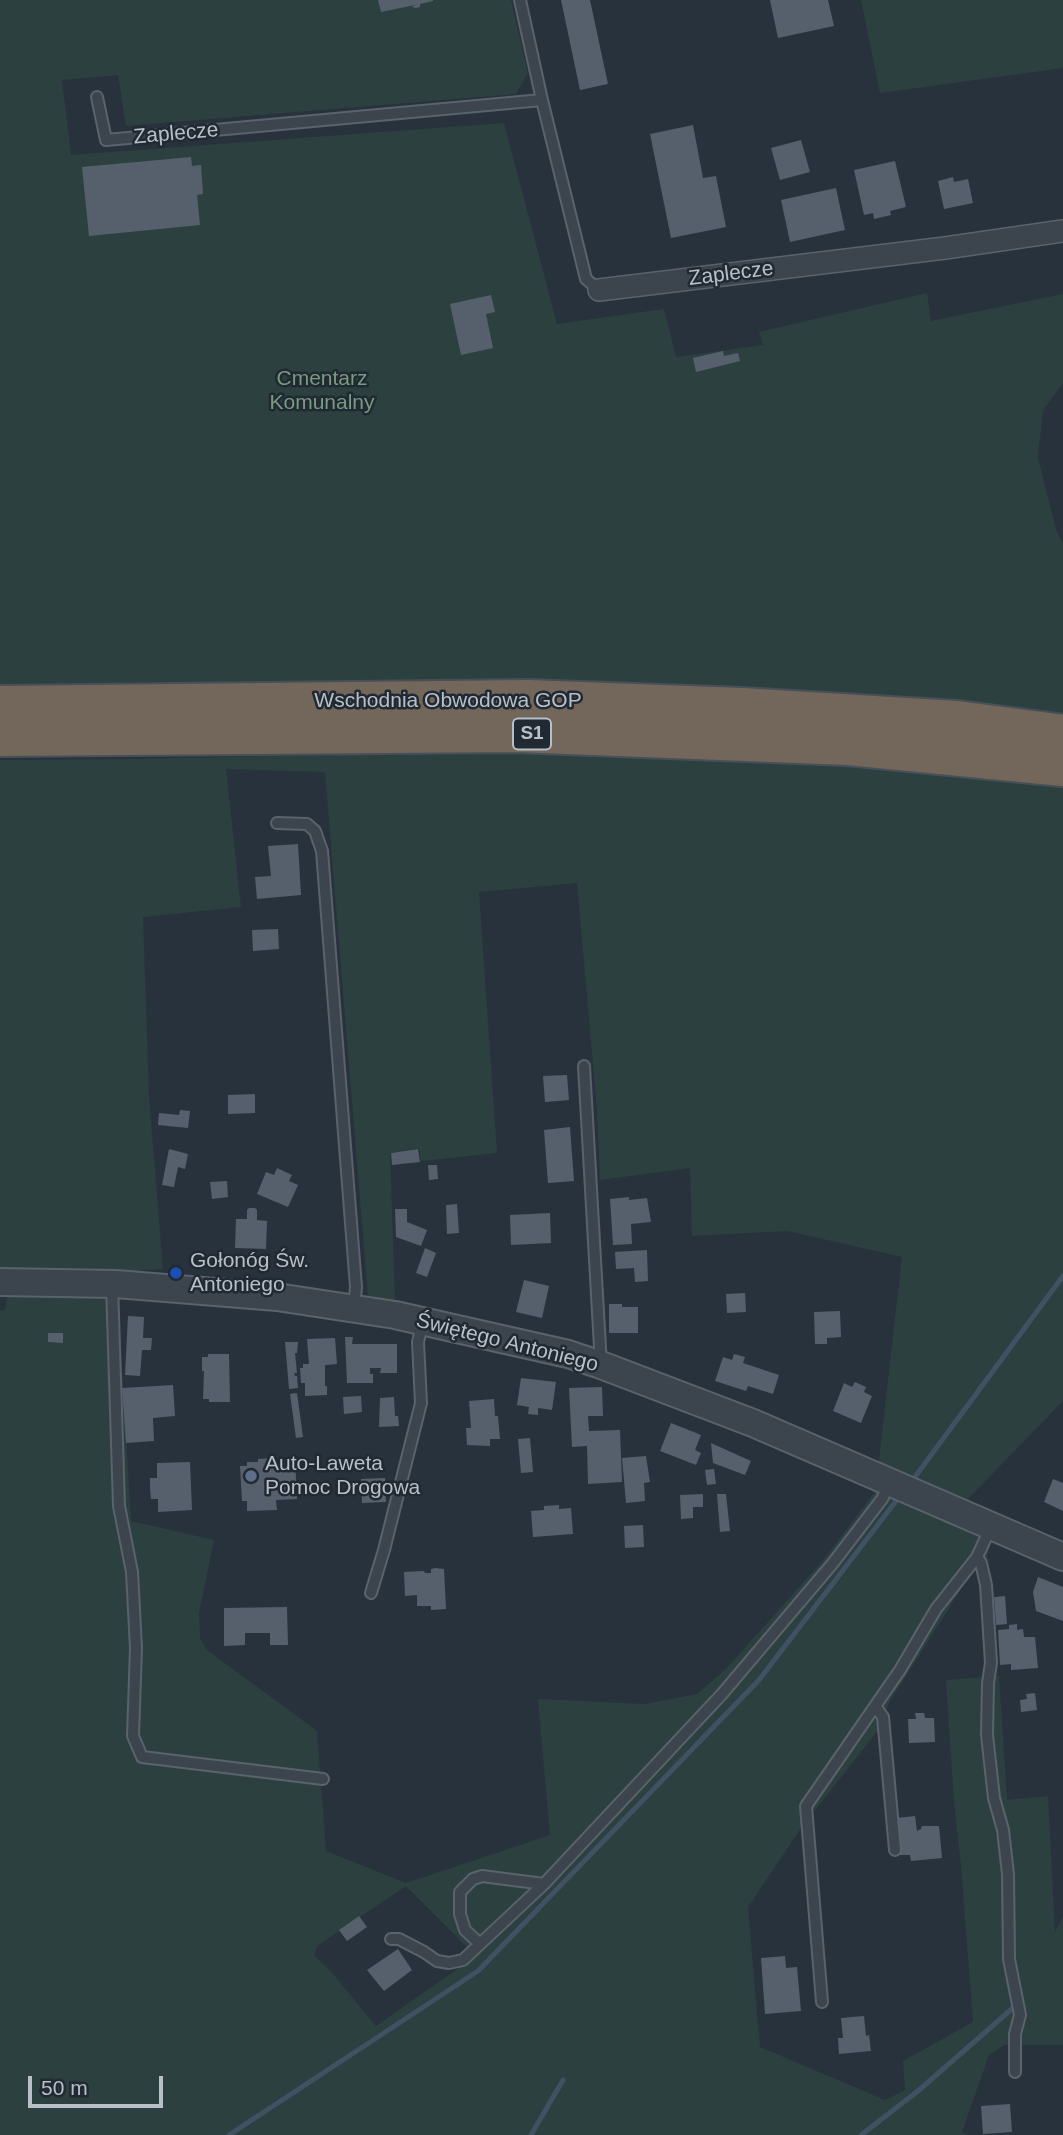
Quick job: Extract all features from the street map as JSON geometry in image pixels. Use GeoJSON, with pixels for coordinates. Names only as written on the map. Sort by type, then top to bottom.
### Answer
{"type":"FeatureCollection","features":[{"type":"Feature","properties":{"kind":"highway","name":"Wschodnia Obwodowa GOP"},"geometry":{"type":"LineString","coordinates":[[0,705],[528,699],[743,707],[957,720],[1063,734]]}},
{"type":"Feature","properties":{"kind":"highway","name":"Wschodnia Obwodowa GOP"},"geometry":{"type":"LineString","coordinates":[[0,737],[516,733],[848,746],[1063,767]]}},
{"type":"Feature","properties":{"kind":"street","name":"Zaplecze"},"geometry":{"type":"LineString","coordinates":[[599,290],[931,250],[1063,231]]}},
{"type":"Feature","properties":{"kind":"street","name":"Świętego Antoniego"},"geometry":{"type":"LineString","coordinates":[[0,1282],[112,1284],[243,1293],[354,1308],[568,1354],[753,1423],[1063,1557]]}},
{"type":"Feature","properties":{"kind":"lane","name":"Zaplecze"},"geometry":{"type":"LineString","coordinates":[[520,0],[586,279],[599,290]]}},
{"type":"Feature","properties":{"kind":"lane","name":"Zaplecze"},"geometry":{"type":"LineString","coordinates":[[97,97],[106,141],[542,100]]}},
{"type":"Feature","properties":{"kind":"lane"},"geometry":{"type":"LineString","coordinates":[[276,823],[307,824],[316,831],[322,851],[356,1287],[354,1308]]}},
{"type":"Feature","properties":{"kind":"lane"},"geometry":{"type":"LineString","coordinates":[[583,1066],[601,1365]]}},
{"type":"Feature","properties":{"kind":"lane"},"geometry":{"type":"LineString","coordinates":[[112,1284],[119,1506],[132,1572],[136,1648],[133,1736],[142,1757],[323,1779]]}},
{"type":"Feature","properties":{"kind":"lane"},"geometry":{"type":"LineString","coordinates":[[371,1594],[421,1403],[418,1342],[423,1321]]}},
{"type":"Feature","properties":{"kind":"lane"},"geometry":{"type":"LineString","coordinates":[[391,1939],[399,1939],[437,1961],[449,1963],[463,1960],[544,1884],[722,1694],[833,1563],[882,1499],[890,1483]]}},
{"type":"Feature","properties":{"kind":"lane"},"geometry":{"type":"LineString","coordinates":[[822,2002],[806,1807],[875,1706],[936,1609],[977,1557],[992,1527]]}},
{"type":"Feature","properties":{"kind":"lane"},"geometry":{"type":"LineString","coordinates":[[977,1557],[986,1585],[992,1663],[988,1683],[987,1735],[993,1798],[1003,1830],[1008,1874],[1009,1959],[1020,2015],[1015,2034],[1015,2071]]}},
{"type":"Feature","properties":{"kind":"lane"},"geometry":{"type":"LineString","coordinates":[[875,1706],[883,1717],[895,1850]]}},
{"type":"Feature","properties":{"kind":"lane"},"geometry":{"type":"LineString","coordinates":[[480,1944],[465,1930],[460,1914],[460,1892],[473,1879],[482,1876],[544,1884]]}},
{"type":"Feature","properties":{"kind":"green space","name":"Cmentarz Komunalny"},"geometry":{"type":"Polygon","coordinates":[[[0,0],[511,0],[528,73],[516,94],[126,126],[118,75],[62,80],[71,155],[504,123],[557,324],[664,309],[676,357],[763,345],[759,332],[927,293],[931,321],[1063,294],[1063,383],[1043,410],[1038,458],[1056,529],[1063,544],[1063,720],[288,686],[0,685],[0,0]]]}},
{"type":"Feature","properties":{"kind":"green space"},"geometry":{"type":"Polygon","coordinates":[[[861,0],[1063,0],[1063,68],[880,93],[861,0]]]}},
{"type":"Feature","properties":{"kind":"green space"},"geometry":{"type":"Polygon","coordinates":[[[478,752],[897,764],[1063,782],[1063,1401],[966,1501],[878,1469],[902,1257],[788,1231],[692,1236],[690,1168],[600,1180],[597,1110],[577,883],[479,892],[497,1153],[421,1161],[419,1148],[390,1153],[395,1302],[368,1296],[325,772],[226,769],[241,907],[143,917],[149,1097],[163,1269],[87,1274],[0,1273],[0,760],[478,752]]]}},
{"type":"Feature","properties":{"kind":"green space"},"geometry":{"type":"Polygon","coordinates":[[[8,1293],[115,1293],[118,1304],[131,1521],[214,1540],[199,1613],[200,1638],[207,1650],[317,1731],[326,1851],[406,1883],[550,1835],[538,1699],[645,1704],[697,1694],[726,1669],[825,1558],[877,1489],[991,1538],[987,1559],[975,1567],[889,1703],[879,1729],[801,1828],[748,1907],[760,2047],[885,2100],[905,2090],[903,2061],[973,2022],[946,1680],[999,1676],[1007,1800],[1048,1796],[1055,1932],[1063,1917],[1063,2045],[1004,2045],[989,2055],[962,2132],[968,2135],[0,2135],[0,1311],[5,1310],[8,1293]],[[406,1886],[317,1946],[314,1955],[376,2026],[476,1956],[406,1886]]]}},
{"type":"Feature","properties":{"kind":"building"},"geometry":{"type":"Polygon","coordinates":[[[378,0],[433,1],[420,4],[420,7],[416,8],[412,7],[415,5],[381,12],[378,0]]]}},
{"type":"Feature","properties":{"kind":"building"},"geometry":{"type":"Polygon","coordinates":[[[561,0],[590,0],[608,84],[580,90],[561,0]]]}},
{"type":"Feature","properties":{"kind":"building"},"geometry":{"type":"Polygon","coordinates":[[[770,0],[828,0],[834,26],[778,38],[770,0]]]}},
{"type":"Feature","properties":{"kind":"building"},"geometry":{"type":"Polygon","coordinates":[[[693,125],[703,178],[716,176],[726,227],[671,238],[650,134],[693,125]]]}},
{"type":"Feature","properties":{"kind":"building"},"geometry":{"type":"Polygon","coordinates":[[[801,140],[810,172],[780,180],[771,148],[801,140]]]}},
{"type":"Feature","properties":{"kind":"building"},"geometry":{"type":"Polygon","coordinates":[[[191,157],[192,166],[201,165],[203,194],[197,195],[200,225],[89,236],[82,167],[191,157]]]}},
{"type":"Feature","properties":{"kind":"building"},"geometry":{"type":"Polygon","coordinates":[[[895,161],[906,207],[890,211],[891,215],[874,219],[873,213],[864,215],[854,170],[895,161]]]}},
{"type":"Feature","properties":{"kind":"building"},"geometry":{"type":"Polygon","coordinates":[[[953,177],[954,182],[968,179],[973,203],[944,209],[938,181],[953,177]]]}},
{"type":"Feature","properties":{"kind":"building"},"geometry":{"type":"Polygon","coordinates":[[[836,188],[845,230],[790,242],[781,200],[836,188]]]}},
{"type":"Feature","properties":{"kind":"building"},"geometry":{"type":"Polygon","coordinates":[[[491,295],[495,312],[486,314],[493,348],[461,355],[450,304],[491,295]]]}},
{"type":"Feature","properties":{"kind":"building"},"geometry":{"type":"Polygon","coordinates":[[[723,351],[724,356],[738,353],[740,361],[696,372],[693,358],[723,351]]]}},
{"type":"Feature","properties":{"kind":"building"},"geometry":{"type":"Polygon","coordinates":[[[298,844],[301,895],[257,899],[255,877],[271,876],[268,846],[298,844]]]}},
{"type":"Feature","properties":{"kind":"building"},"geometry":{"type":"Polygon","coordinates":[[[278,929],[279,949],[253,951],[252,930],[278,929]]]}},
{"type":"Feature","properties":{"kind":"building"},"geometry":{"type":"Polygon","coordinates":[[[567,1075],[569,1100],[545,1102],[543,1076],[567,1075]]]}},
{"type":"Feature","properties":{"kind":"building"},"geometry":{"type":"Polygon","coordinates":[[[255,1094],[255,1113],[228,1114],[228,1095],[255,1094]]]}},
{"type":"Feature","properties":{"kind":"building"},"geometry":{"type":"Polygon","coordinates":[[[180,1110],[190,1111],[188,1128],[158,1125],[159,1113],[179,1115],[180,1110]]]}},
{"type":"Feature","properties":{"kind":"building"},"geometry":{"type":"Polygon","coordinates":[[[570,1127],[574,1181],[548,1183],[544,1130],[570,1127]]]}},
{"type":"Feature","properties":{"kind":"building"},"geometry":{"type":"Polygon","coordinates":[[[169,1149],[188,1154],[185,1169],[178,1167],[174,1187],[162,1185],[169,1149]]]}},
{"type":"Feature","properties":{"kind":"building"},"geometry":{"type":"Polygon","coordinates":[[[418,1149],[420,1162],[392,1165],[391,1153],[418,1149]]]}},
{"type":"Feature","properties":{"kind":"building"},"geometry":{"type":"Polygon","coordinates":[[[428,1165],[437,1165],[438,1179],[429,1180],[428,1165]]]}},
{"type":"Feature","properties":{"kind":"building"},"geometry":{"type":"Polygon","coordinates":[[[277,1168],[292,1175],[289,1181],[298,1185],[288,1207],[257,1194],[266,1172],[274,1175],[277,1168]]]}},
{"type":"Feature","properties":{"kind":"building"},"geometry":{"type":"Polygon","coordinates":[[[227,1181],[228,1197],[212,1199],[210,1182],[227,1181]]]}},
{"type":"Feature","properties":{"kind":"building"},"geometry":{"type":"Polygon","coordinates":[[[629,1197],[629,1200],[647,1198],[651,1222],[631,1224],[632,1244],[613,1245],[610,1199],[629,1197]]]}},
{"type":"Feature","properties":{"kind":"building"},"geometry":{"type":"Polygon","coordinates":[[[457,1204],[459,1233],[447,1234],[446,1205],[457,1204]]]}},
{"type":"Feature","properties":{"kind":"building"},"geometry":{"type":"Polygon","coordinates":[[[249,1208],[257,1210],[257,1220],[267,1221],[266,1249],[235,1248],[236,1219],[247,1219],[249,1208]]]}},
{"type":"Feature","properties":{"kind":"building"},"geometry":{"type":"Polygon","coordinates":[[[395,1209],[407,1209],[407,1222],[427,1230],[421,1246],[396,1237],[395,1209]]]}},
{"type":"Feature","properties":{"kind":"building"},"geometry":{"type":"Polygon","coordinates":[[[550,1213],[551,1243],[511,1245],[510,1215],[550,1213]]]}},
{"type":"Feature","properties":{"kind":"building"},"geometry":{"type":"Polygon","coordinates":[[[425,1248],[436,1253],[427,1277],[416,1273],[425,1248]]]}},
{"type":"Feature","properties":{"kind":"building"},"geometry":{"type":"Polygon","coordinates":[[[647,1250],[648,1281],[635,1282],[634,1268],[616,1269],[615,1252],[647,1250]]]}},
{"type":"Feature","properties":{"kind":"building"},"geometry":{"type":"Polygon","coordinates":[[[524,1280],[549,1286],[542,1318],[516,1312],[524,1280]]]}},
{"type":"Feature","properties":{"kind":"building"},"geometry":{"type":"Polygon","coordinates":[[[745,1293],[746,1312],[727,1313],[726,1294],[745,1293]]]}},
{"type":"Feature","properties":{"kind":"building"},"geometry":{"type":"Polygon","coordinates":[[[609,1304],[638,1307],[638,1333],[609,1333],[609,1304]]]}},
{"type":"Feature","properties":{"kind":"building"},"geometry":{"type":"Polygon","coordinates":[[[840,1311],[841,1337],[827,1338],[827,1344],[815,1344],[814,1312],[840,1311]]]}},
{"type":"Feature","properties":{"kind":"building"},"geometry":{"type":"Polygon","coordinates":[[[128,1316],[144,1317],[143,1338],[152,1338],[151,1350],[142,1350],[140,1376],[125,1375],[128,1316]]]}},
{"type":"Feature","properties":{"kind":"building"},"geometry":{"type":"Polygon","coordinates":[[[48,1333],[63,1333],[63,1343],[48,1342],[48,1333]]]}},
{"type":"Feature","properties":{"kind":"building"},"geometry":{"type":"Polygon","coordinates":[[[345,1337],[353,1337],[352,1344],[397,1344],[397,1373],[380,1373],[381,1368],[370,1368],[373,1383],[347,1383],[345,1337]]]}},
{"type":"Feature","properties":{"kind":"building"},"geometry":{"type":"Polygon","coordinates":[[[335,1338],[337,1364],[325,1365],[327,1395],[305,1396],[305,1383],[301,1383],[300,1368],[303,1368],[303,1364],[309,1364],[307,1339],[335,1338]]]}},
{"type":"Feature","properties":{"kind":"building"},"geometry":{"type":"Polygon","coordinates":[[[285,1342],[298,1342],[295,1353],[297,1373],[294,1373],[297,1376],[298,1388],[289,1389],[285,1342]]]}},
{"type":"Feature","properties":{"kind":"building"},"geometry":{"type":"Polygon","coordinates":[[[208,1354],[229,1354],[230,1402],[209,1402],[209,1399],[203,1399],[202,1357],[208,1357],[208,1354]]]}},
{"type":"Feature","properties":{"kind":"building"},"geometry":{"type":"Polygon","coordinates":[[[734,1354],[745,1357],[743,1363],[779,1375],[773,1394],[748,1386],[746,1391],[715,1381],[723,1357],[732,1360],[734,1354]]]}},
{"type":"Feature","properties":{"kind":"building"},"geometry":{"type":"Polygon","coordinates":[[[521,1378],[556,1382],[552,1410],[538,1408],[538,1415],[528,1414],[529,1407],[517,1405],[521,1378]]]}},
{"type":"Feature","properties":{"kind":"building"},"geometry":{"type":"Polygon","coordinates":[[[855,1382],[866,1387],[864,1392],[872,1396],[861,1423],[833,1411],[844,1383],[852,1387],[855,1382]]]}},
{"type":"Feature","properties":{"kind":"building"},"geometry":{"type":"Polygon","coordinates":[[[173,1385],[175,1416],[153,1418],[154,1441],[126,1443],[122,1388],[173,1385]]]}},
{"type":"Feature","properties":{"kind":"building"},"geometry":{"type":"Polygon","coordinates":[[[602,1387],[603,1416],[588,1416],[589,1431],[620,1430],[622,1482],[588,1484],[587,1446],[572,1447],[569,1388],[602,1387]]]}},
{"type":"Feature","properties":{"kind":"building"},"geometry":{"type":"Polygon","coordinates":[[[297,1393],[303,1437],[296,1438],[290,1394],[297,1393]]]}},
{"type":"Feature","properties":{"kind":"building"},"geometry":{"type":"Polygon","coordinates":[[[361,1396],[362,1412],[344,1414],[343,1397],[361,1396]]]}},
{"type":"Feature","properties":{"kind":"building"},"geometry":{"type":"Polygon","coordinates":[[[394,1397],[395,1416],[398,1416],[399,1426],[379,1427],[380,1398],[394,1397]]]}},
{"type":"Feature","properties":{"kind":"building"},"geometry":{"type":"Polygon","coordinates":[[[494,1399],[500,1439],[490,1439],[490,1446],[467,1445],[466,1428],[471,1428],[469,1401],[494,1399]]]}},
{"type":"Feature","properties":{"kind":"building"},"geometry":{"type":"Polygon","coordinates":[[[671,1423],[701,1435],[695,1450],[701,1453],[696,1465],[660,1451],[671,1423]]]}},
{"type":"Feature","properties":{"kind":"building"},"geometry":{"type":"Polygon","coordinates":[[[530,1438],[533,1472],[521,1473],[518,1439],[530,1438]]]}},
{"type":"Feature","properties":{"kind":"building"},"geometry":{"type":"Polygon","coordinates":[[[711,1443],[751,1461],[745,1475],[713,1463],[711,1443]]]}},
{"type":"Feature","properties":{"kind":"building"},"geometry":{"type":"Polygon","coordinates":[[[646,1456],[650,1482],[644,1483],[645,1501],[626,1503],[622,1458],[646,1456]]]}},
{"type":"Feature","properties":{"kind":"building"},"geometry":{"type":"Polygon","coordinates":[[[273,1458],[273,1461],[295,1460],[297,1499],[276,1500],[277,1510],[247,1511],[247,1501],[242,1501],[240,1466],[247,1466],[247,1462],[258,1462],[258,1459],[273,1458]]]}},
{"type":"Feature","properties":{"kind":"building"},"geometry":{"type":"Polygon","coordinates":[[[190,1462],[192,1510],[158,1512],[158,1499],[151,1499],[150,1488],[150,1478],[157,1478],[157,1463],[190,1462]]]}},
{"type":"Feature","properties":{"kind":"building"},"geometry":{"type":"Polygon","coordinates":[[[714,1469],[716,1484],[707,1485],[705,1470],[714,1469]]]}},
{"type":"Feature","properties":{"kind":"building"},"geometry":{"type":"Polygon","coordinates":[[[385,1478],[386,1502],[362,1503],[361,1479],[385,1478]]]}},
{"type":"Feature","properties":{"kind":"building"},"geometry":{"type":"Polygon","coordinates":[[[1053,1479],[1063,1483],[1063,1511],[1044,1502],[1053,1479]]]}},
{"type":"Feature","properties":{"kind":"building"},"geometry":{"type":"Polygon","coordinates":[[[703,1494],[703,1507],[693,1507],[693,1518],[681,1519],[680,1495],[703,1494]]]}},
{"type":"Feature","properties":{"kind":"building"},"geometry":{"type":"Polygon","coordinates":[[[717,1494],[726,1494],[730,1531],[720,1532],[717,1494]]]}},
{"type":"Feature","properties":{"kind":"building"},"geometry":{"type":"Polygon","coordinates":[[[559,1505],[559,1509],[571,1508],[573,1534],[533,1537],[531,1511],[544,1510],[544,1506],[559,1505]]]}},
{"type":"Feature","properties":{"kind":"building"},"geometry":{"type":"Polygon","coordinates":[[[643,1525],[644,1547],[625,1548],[624,1526],[643,1525]]]}},
{"type":"Feature","properties":{"kind":"building"},"geometry":{"type":"Polygon","coordinates":[[[431,1569],[444,1569],[446,1609],[431,1610],[431,1606],[417,1606],[417,1595],[405,1596],[404,1572],[431,1573],[431,1569]]]}},
{"type":"Feature","properties":{"kind":"building"},"geometry":{"type":"Polygon","coordinates":[[[1038,1577],[1063,1587],[1063,1621],[1036,1611],[1033,1592],[1038,1577]]]}},
{"type":"Feature","properties":{"kind":"building"},"geometry":{"type":"Polygon","coordinates":[[[1005,1596],[1007,1624],[996,1625],[994,1597],[1005,1596]]]}},
{"type":"Feature","properties":{"kind":"building"},"geometry":{"type":"Polygon","coordinates":[[[287,1607],[288,1645],[270,1645],[270,1633],[245,1633],[245,1645],[224,1646],[224,1608],[287,1607]]]}},
{"type":"Feature","properties":{"kind":"building"},"geometry":{"type":"Polygon","coordinates":[[[1017,1624],[1017,1630],[1023,1629],[1024,1637],[1035,1637],[1038,1668],[1011,1670],[1011,1664],[1000,1665],[998,1630],[1009,1629],[1009,1625],[1017,1624]]]}},
{"type":"Feature","properties":{"kind":"building"},"geometry":{"type":"Polygon","coordinates":[[[1035,1693],[1037,1710],[1021,1712],[1020,1700],[1027,1699],[1026,1694],[1035,1693]]]}},
{"type":"Feature","properties":{"kind":"building"},"geometry":{"type":"Polygon","coordinates":[[[915,1713],[924,1713],[925,1718],[934,1718],[935,1742],[909,1743],[908,1719],[916,1719],[915,1713]]]}},
{"type":"Feature","properties":{"kind":"building"},"geometry":{"type":"Polygon","coordinates":[[[915,1816],[917,1831],[922,1826],[939,1826],[942,1858],[911,1861],[910,1855],[900,1855],[897,1818],[915,1816]]]}},
{"type":"Feature","properties":{"kind":"building"},"geometry":{"type":"Polygon","coordinates":[[[359,1916],[367,1927],[347,1941],[339,1930],[359,1916]]]}},
{"type":"Feature","properties":{"kind":"building"},"geometry":{"type":"Polygon","coordinates":[[[398,1949],[412,1970],[384,1991],[367,1970],[398,1949]]]}},
{"type":"Feature","properties":{"kind":"building"},"geometry":{"type":"Polygon","coordinates":[[[785,1956],[786,1968],[797,1967],[801,2011],[765,2014],[761,1958],[785,1956]]]}},
{"type":"Feature","properties":{"kind":"building"},"geometry":{"type":"Polygon","coordinates":[[[864,2016],[871,2051],[839,2054],[838,2038],[843,2038],[841,2018],[864,2016]]]}},
{"type":"Feature","properties":{"kind":"building"},"geometry":{"type":"Polygon","coordinates":[[[1010,2104],[1012,2132],[983,2134],[981,2106],[1010,2104]]]}},
{"type":"Feature","properties":{"kind":"waterway"},"geometry":{"type":"LineString","coordinates":[[912,1481],[1063,1276]]}},
{"type":"Feature","properties":{"kind":"waterway"},"geometry":{"type":"LineString","coordinates":[[229,2135],[478,1971],[759,1680],[896,1501]]}},
{"type":"Feature","properties":{"kind":"waterway"},"geometry":{"type":"LineString","coordinates":[[861,2135],[918,2091],[1014,2007]]}},
{"type":"Feature","properties":{"kind":"waterway"},"geometry":{"type":"LineString","coordinates":[[531,2135],[563,2080]]}},
{"type":"Feature","properties":{"kind":"place","name":"Gołonóg Św. Antoniego"},"geometry":{"type":"Point","coordinates":[176,1273]}},
{"type":"Feature","properties":{"kind":"place","name":"Auto-Laweta Pomoc Drogowa"},"geometry":{"type":"Point","coordinates":[251,1476]}}]}
